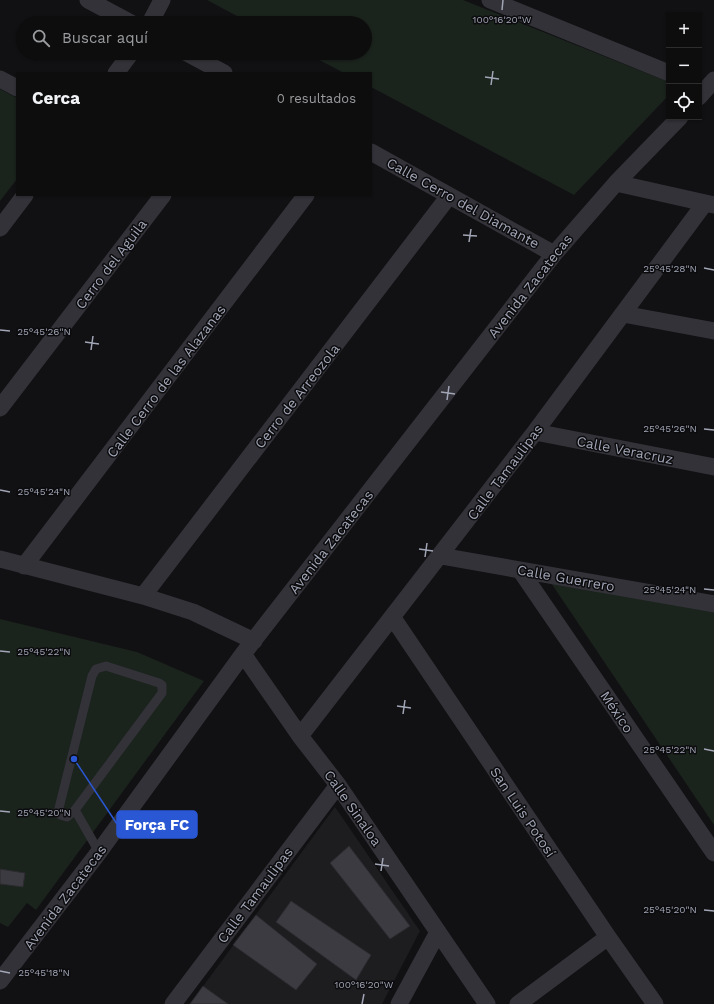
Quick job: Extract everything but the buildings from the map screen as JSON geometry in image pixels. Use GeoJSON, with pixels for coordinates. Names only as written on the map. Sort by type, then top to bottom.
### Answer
{"type":"FeatureCollection","features":[{"type":"Feature","properties":{"kind":"street"},"geometry":{"type":"LineString","coordinates":[[88,0],[118,16]]}},
{"type":"Feature","properties":{"kind":"street"},"geometry":{"type":"LineString","coordinates":[[154,16],[162,0]]}},
{"type":"Feature","properties":{"kind":"street"},"geometry":{"type":"LineString","coordinates":[[490,0],[666,72]]}},
{"type":"Feature","properties":{"kind":"street"},"geometry":{"type":"LineString","coordinates":[[117,72],[126,60]]}},
{"type":"Feature","properties":{"kind":"street"},"geometry":{"type":"LineString","coordinates":[[200,60],[222,72]]}},
{"type":"Feature","properties":{"kind":"street"},"geometry":{"type":"LineString","coordinates":[[0,79],[16,87]]}},
{"type":"Feature","properties":{"kind":"street","name":"Avenida Zacatecas"},"geometry":{"type":"LineString","coordinates":[[0,981],[99,852],[243,654],[554,254],[616,183],[677,120]]}},
{"type":"Feature","properties":{"kind":"street","name":"Calle Cerro del Diamante"},"geometry":{"type":"LineString","coordinates":[[372,153],[554,254]]}},
{"type":"Feature","properties":{"kind":"street"},"geometry":{"type":"LineString","coordinates":[[616,183],[709,204]]}},
{"type":"Feature","properties":{"kind":"street"},"geometry":{"type":"LineString","coordinates":[[0,228],[24,196]]}},
{"type":"Feature","properties":{"kind":"street","name":"Cerro del Aguila"},"geometry":{"type":"LineString","coordinates":[[0,408],[162,196]]}},
{"type":"Feature","properties":{"kind":"street","name":"Calle Cerro de las Alazanas"},"geometry":{"type":"LineString","coordinates":[[24,566],[305,196]]}},
{"type":"Feature","properties":{"kind":"street","name":"Cerro de Arreozola"},"geometry":{"type":"LineString","coordinates":[[143,596],[449,196]]}},
{"type":"Feature","properties":{"kind":"street","name":"Calle Tamaulipas"},"geometry":{"type":"LineString","coordinates":[[300,736],[441,556],[623,314],[709,204]]}},
{"type":"Feature","properties":{"kind":"street"},"geometry":{"type":"LineString","coordinates":[[623,314],[714,331]]}},
{"type":"Feature","properties":{"kind":"street","name":"Calle Veracruz"},"geometry":{"type":"LineString","coordinates":[[535,432],[714,467]]}},
{"type":"Feature","properties":{"kind":"street","name":"Calle Guerrero"},"geometry":{"type":"LineString","coordinates":[[441,556],[714,604]]}},
{"type":"Feature","properties":{"kind":"street"},"geometry":{"type":"LineString","coordinates":[[0,559],[143,596],[193,612],[254,641]]}},
{"type":"Feature","properties":{"kind":"street","name":"México"},"geometry":{"type":"LineString","coordinates":[[520,570],[714,853]]}},
{"type":"Feature","properties":{"kind":"street","name":"San Luis Potosí"},"geometry":{"type":"LineString","coordinates":[[393,618],[608,937],[655,1004]]}},
{"type":"Feature","properties":{"kind":"street","name":"Calle Sinaloa"},"geometry":{"type":"LineString","coordinates":[[243,654],[300,736],[338,785],[487,1004]]}},
{"type":"Feature","properties":{"kind":"street","name":"Calle Tamaulipas"},"geometry":{"type":"LineString","coordinates":[[173,1004],[338,785]]}},
{"type":"Feature","properties":{"kind":"street"},"geometry":{"type":"LineString","coordinates":[[399,1004],[438,932]]}},
{"type":"Feature","properties":{"kind":"street"},"geometry":{"type":"LineString","coordinates":[[518,1004],[608,937]]}},
{"type":"Feature","properties":{"kind":"lane"},"geometry":{"type":"LineString","coordinates":[[101,667],[110,667],[159,683],[162,686],[161,696],[75,810],[67,817],[60,815],[59,808],[92,676],[96,669],[101,667]]}},
{"type":"Feature","properties":{"kind":"lane"},"geometry":{"type":"LineString","coordinates":[[75,810],[99,852]]}},
{"type":"Feature","properties":{"kind":"shaded area"},"geometry":{"type":"Polygon","coordinates":[[[207,0],[463,0],[666,81],[666,98],[574,195],[372,88],[372,72],[342,72],[319,60],[372,60],[372,16],[237,16],[207,0]]]}},
{"type":"Feature","properties":{"kind":"shaded area"},"geometry":{"type":"Polygon","coordinates":[[[0,89],[16,97],[16,180],[0,201],[0,89]]]}},
{"type":"Feature","properties":{"kind":"shaded area"},"geometry":{"type":"Polygon","coordinates":[[[547,577],[714,608],[714,825],[547,577]]]}},
{"type":"Feature","properties":{"kind":"shaded area"},"geometry":{"type":"Polygon","coordinates":[[[0,619],[137,652],[204,681],[36,910],[27,903],[8,927],[0,923],[0,619]]]}},
{"type":"Feature","properties":{"kind":"shaded area"},"geometry":{"type":"Polygon","coordinates":[[[335,807],[420,931],[382,1004],[190,1004],[335,807]]]}},
{"type":"Feature","properties":{"kind":"place","name":"Força FC"},"geometry":{"type":"Point","coordinates":[74,759]}}]}
